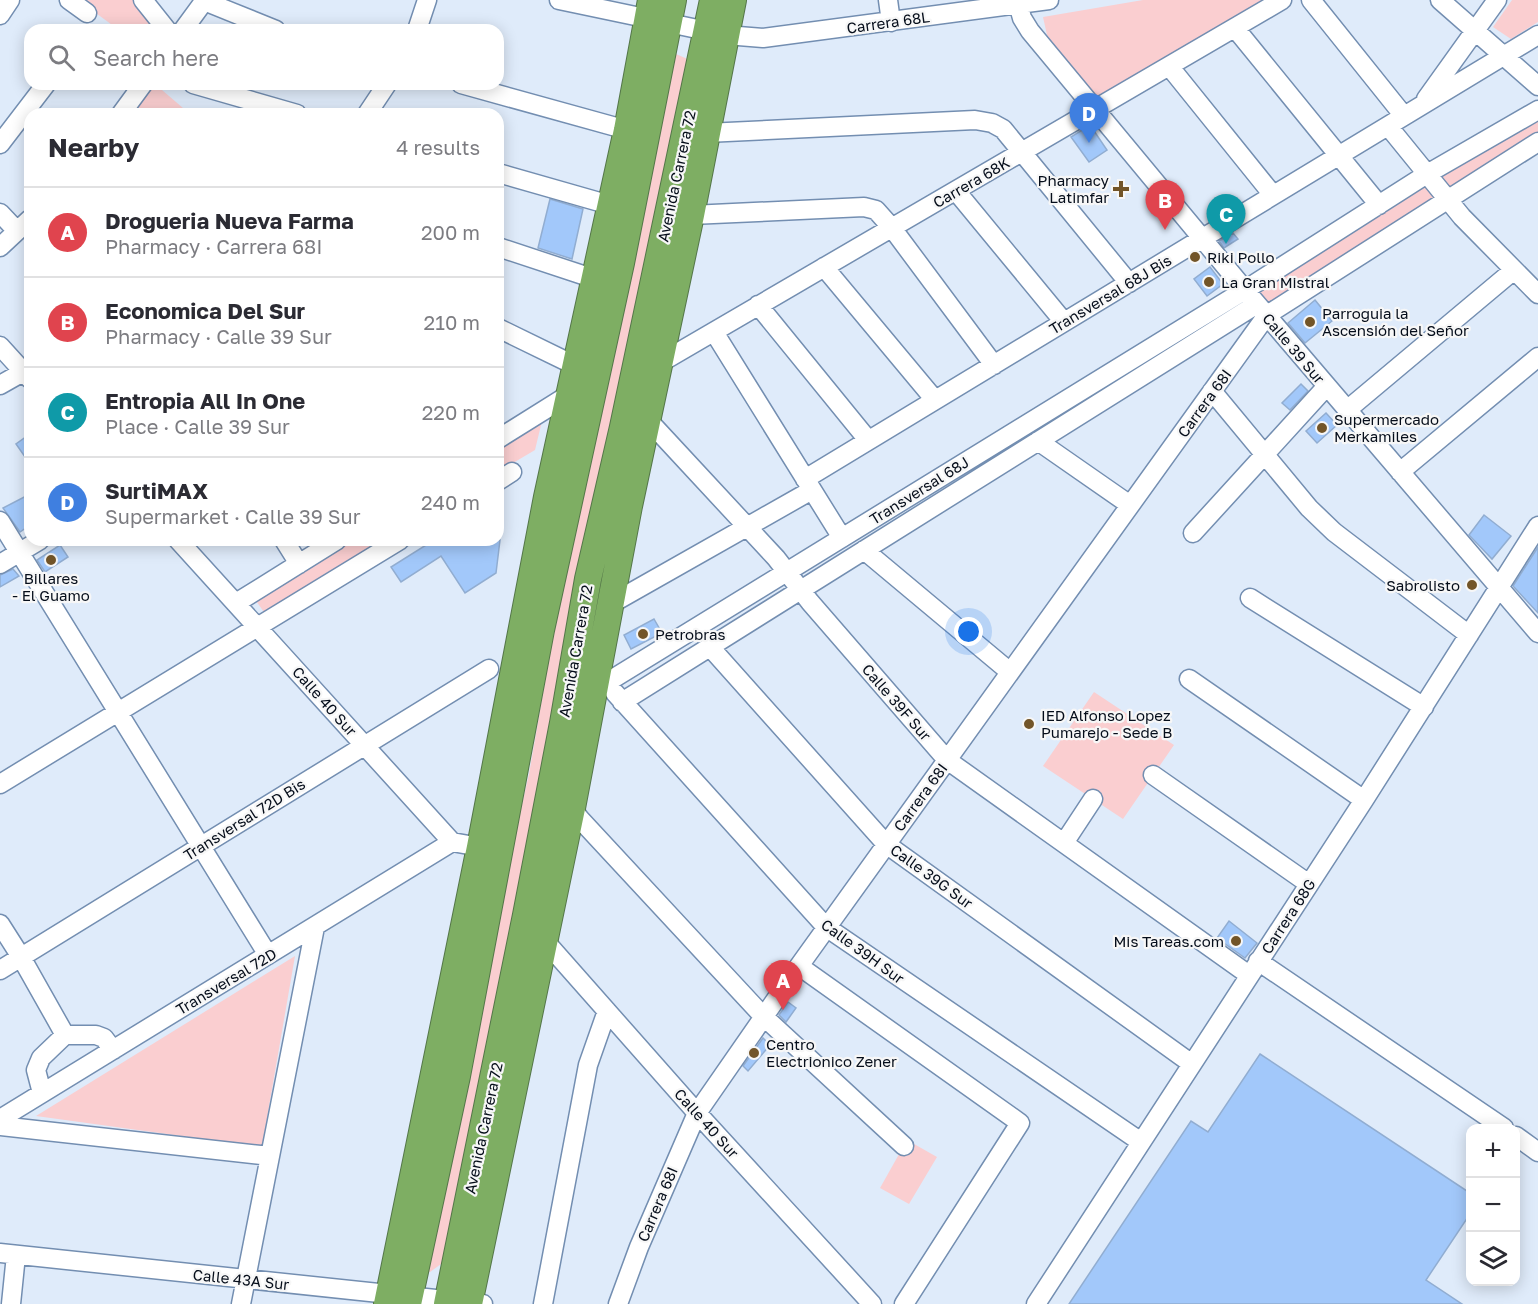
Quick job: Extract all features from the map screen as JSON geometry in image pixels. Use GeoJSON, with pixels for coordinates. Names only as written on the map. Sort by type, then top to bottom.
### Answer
{"type":"FeatureCollection","features":[{"type":"Feature","properties":{"kind":"highway","name":"Avenida Carrera 72"},"geometry":{"type":"LineString","coordinates":[[463,1303],[503,1145],[572,807],[600,686],[609,605],[691,215],[706,133],[716,33],[713,0]]}},
{"type":"Feature","properties":{"kind":"highway","name":"Avenida Carrera 72"},"geometry":{"type":"LineString","coordinates":[[463,1303],[502,1036],[563,723],[586,588],[716,33],[732,0]]}},
{"type":"Feature","properties":{"kind":"highway"},"geometry":{"type":"LineString","coordinates":[[399,1300],[419,1152],[543,519],[627,130],[660,11]]}},
{"type":"Feature","properties":{"kind":"highway"},"geometry":{"type":"LineString","coordinates":[[399,1300],[457,1076],[527,702],[621,262],[660,11]]}},
{"type":"Feature","properties":{"kind":"highway"},"geometry":{"type":"LineString","coordinates":[[610,205],[621,262]]}},
{"type":"Feature","properties":{"kind":"highway"},"geometry":{"type":"LineString","coordinates":[[605,502],[641,456]]}},
{"type":"Feature","properties":{"kind":"highway"},"geometry":{"type":"LineString","coordinates":[[502,1036],[503,1145]]}},
{"type":"Feature","properties":{"kind":"highway"},"geometry":{"type":"LineString","coordinates":[[419,1152],[457,1076]]}},
{"type":"Feature","properties":{"kind":"street"},"geometry":{"type":"LineString","coordinates":[[0,15],[10,0]]}},
{"type":"Feature","properties":{"kind":"street"},"geometry":{"type":"LineString","coordinates":[[69,0],[87,14]]}},
{"type":"Feature","properties":{"kind":"street"},"geometry":{"type":"LineString","coordinates":[[143,0],[162,24]]}},
{"type":"Feature","properties":{"kind":"street"},"geometry":{"type":"LineString","coordinates":[[187,24],[205,0],[262,24]]}},
{"type":"Feature","properties":{"kind":"street"},"geometry":{"type":"LineString","coordinates":[[419,24],[427,0]]}},
{"type":"Feature","properties":{"kind":"street","name":"Carrera 68L"},"geometry":{"type":"LineString","coordinates":[[561,0],[660,11],[716,33],[778,38],[1017,2],[1049,0]]}},
{"type":"Feature","properties":{"kind":"street"},"geometry":{"type":"LineString","coordinates":[[888,0],[891,22]]}},
{"type":"Feature","properties":{"kind":"street","name":"Carrera 68K"},"geometry":{"type":"LineString","coordinates":[[660,363],[1282,0]]}},
{"type":"Feature","properties":{"kind":"street"},"geometry":{"type":"LineString","coordinates":[[1311,0],[1404,116]]}},
{"type":"Feature","properties":{"kind":"street"},"geometry":{"type":"LineString","coordinates":[[1440,0],[1538,86]]}},
{"type":"Feature","properties":{"kind":"street"},"geometry":{"type":"LineString","coordinates":[[1422,105],[1497,0]]}},
{"type":"Feature","properties":{"kind":"street","name":"Calle 39 Sur"},"geometry":{"type":"LineString","coordinates":[[1017,2],[1022,18],[1030,31],[1095,110],[1327,387],[1538,633]]}},
{"type":"Feature","properties":{"kind":"street"},"geometry":{"type":"LineString","coordinates":[[1235,28],[1379,205]]}},
{"type":"Feature","properties":{"kind":"street","name":"Transversal 68J Bis"},"geometry":{"type":"LineString","coordinates":[[609,605],[747,526],[868,440],[1538,34]]}},
{"type":"Feature","properties":{"kind":"street"},"geometry":{"type":"LineString","coordinates":[[1169,66],[1273,195]]}},
{"type":"Feature","properties":{"kind":"street"},"geometry":{"type":"LineString","coordinates":[[28,108],[41,90]]}},
{"type":"Feature","properties":{"kind":"street"},"geometry":{"type":"LineString","coordinates":[[125,108],[139,90]]}},
{"type":"Feature","properties":{"kind":"street"},"geometry":{"type":"LineString","coordinates":[[214,90],[276,108]]}},
{"type":"Feature","properties":{"kind":"street"},"geometry":{"type":"LineString","coordinates":[[372,108],[383,90]]}},
{"type":"Feature","properties":{"kind":"street"},"geometry":{"type":"LineString","coordinates":[[483,90],[627,130]]}},
{"type":"Feature","properties":{"kind":"street"},"geometry":{"type":"LineString","coordinates":[[1256,303],[1379,205],[1427,174],[1538,110]]}},
{"type":"Feature","properties":{"kind":"street"},"geometry":{"type":"LineString","coordinates":[[0,144],[24,113]]}},
{"type":"Feature","properties":{"kind":"street"},"geometry":{"type":"LineString","coordinates":[[706,133],[975,120],[992,123],[1003,129],[1129,283]]}},
{"type":"Feature","properties":{"kind":"street"},"geometry":{"type":"LineString","coordinates":[[1388,126],[1462,217],[1537,292]]}},
{"type":"Feature","properties":{"kind":"street"},"geometry":{"type":"LineString","coordinates":[[1256,303],[1448,200],[1538,142]]}},
{"type":"Feature","properties":{"kind":"street"},"geometry":{"type":"LineString","coordinates":[[504,175],[610,205]]}},
{"type":"Feature","properties":{"kind":"street"},"geometry":{"type":"LineString","coordinates":[[956,191],[1064,322]]}},
{"type":"Feature","properties":{"kind":"street"},"geometry":{"type":"LineString","coordinates":[[691,215],[864,207],[876,210],[892,228],[994,365]]}},
{"type":"Feature","properties":{"kind":"street"},"geometry":{"type":"LineString","coordinates":[[0,213],[24,221]]}},
{"type":"Feature","properties":{"kind":"street"},"geometry":{"type":"LineString","coordinates":[[0,247],[24,225]]}},
{"type":"Feature","properties":{"kind":"street"},"geometry":{"type":"LineString","coordinates":[[504,249],[595,279]]}},
{"type":"Feature","properties":{"kind":"street"},"geometry":{"type":"LineString","coordinates":[[824,267],[934,400]]}},
{"type":"Feature","properties":{"kind":"street"},"geometry":{"type":"LineString","coordinates":[[1347,410],[1514,270]]}},
{"type":"Feature","properties":{"kind":"street","name":"Carrera 68I"},"geometry":{"type":"LineString","coordinates":[[618,1304],[642,1240],[697,1113],[826,927],[1212,391],[1256,303]]}},
{"type":"Feature","properties":{"kind":"street","name":"Transversal 68J"},"geometry":{"type":"LineString","coordinates":[[622,702],[1256,303]]}},
{"type":"Feature","properties":{"kind":"street","name":"Transversal 68J"},"geometry":{"type":"LineString","coordinates":[[600,686],[842,538],[1256,303]]}},
{"type":"Feature","properties":{"kind":"street"},"geometry":{"type":"LineString","coordinates":[[758,305],[868,440]]}},
{"type":"Feature","properties":{"kind":"street"},"geometry":{"type":"LineString","coordinates":[[504,331],[576,366]]}},
{"type":"Feature","properties":{"kind":"street"},"geometry":{"type":"LineString","coordinates":[[714,332],[842,538]]}},
{"type":"Feature","properties":{"kind":"street"},"geometry":{"type":"LineString","coordinates":[[0,346],[24,372]]}},
{"type":"Feature","properties":{"kind":"street"},"geometry":{"type":"LineString","coordinates":[[1400,472],[1538,357]]}},
{"type":"Feature","properties":{"kind":"street"},"geometry":{"type":"LineString","coordinates":[[0,385],[24,376]]}},
{"type":"Feature","properties":{"kind":"street"},"geometry":{"type":"LineString","coordinates":[[1193,533],[1327,387]]}},
{"type":"Feature","properties":{"kind":"street"},"geometry":{"type":"LineString","coordinates":[[1212,391],[1309,508],[1334,532],[1470,635]]}},
{"type":"Feature","properties":{"kind":"street"},"geometry":{"type":"LineString","coordinates":[[504,435],[570,394]]}},
{"type":"Feature","properties":{"kind":"street","name":"Calle 39F Sur"},"geometry":{"type":"LineString","coordinates":[[648,420],[747,526],[947,760],[1064,843],[1498,1124]]}},
{"type":"Feature","properties":{"kind":"street"},"geometry":{"type":"LineString","coordinates":[[1038,441],[1130,505]]}},
{"type":"Feature","properties":{"kind":"street"},"geometry":{"type":"LineString","coordinates":[[0,521],[268,956]]}},
{"type":"Feature","properties":{"kind":"street","name":"Carrera 68G"},"geometry":{"type":"LineString","coordinates":[[1036,1304],[1364,800],[1538,526]]}},
{"type":"Feature","properties":{"kind":"street"},"geometry":{"type":"LineString","coordinates":[[0,564],[30,546]]}},
{"type":"Feature","properties":{"kind":"street","name":"Calle 40 Sur"},"geometry":{"type":"LineString","coordinates":[[184,546],[452,842]]}},
{"type":"Feature","properties":{"kind":"street"},"geometry":{"type":"LineString","coordinates":[[288,546],[299,564]]}},
{"type":"Feature","properties":{"kind":"street"},"geometry":{"type":"LineString","coordinates":[[236,603],[328,546]]}},
{"type":"Feature","properties":{"kind":"street"},"geometry":{"type":"LineString","coordinates":[[0,784],[390,546]]}},
{"type":"Feature","properties":{"kind":"street"},"geometry":{"type":"LineString","coordinates":[[864,550],[1010,672]]}},
{"type":"Feature","properties":{"kind":"street"},"geometry":{"type":"LineString","coordinates":[[1250,598],[1424,707]]}},
{"type":"Feature","properties":{"kind":"street","name":"Calle 39G Sur"},"geometry":{"type":"LineString","coordinates":[[710,647],[886,844],[1192,1064]]}},
{"type":"Feature","properties":{"kind":"street","name":"Transversal 72D Bis"},"geometry":{"type":"LineString","coordinates":[[0,970],[489,669]]}},
{"type":"Feature","properties":{"kind":"street"},"geometry":{"type":"LineString","coordinates":[[1189,679],[1364,800]]}},
{"type":"Feature","properties":{"kind":"street","name":"Calle 39H Sur"},"geometry":{"type":"LineString","coordinates":[[600,686],[622,702],[826,927],[1141,1142]]}},
{"type":"Feature","properties":{"kind":"street"},"geometry":{"type":"LineString","coordinates":[[1153,775],[1309,884]]}},
{"type":"Feature","properties":{"kind":"street"},"geometry":{"type":"LineString","coordinates":[[1064,843],[1093,799]]}},
{"type":"Feature","properties":{"kind":"street"},"geometry":{"type":"LineString","coordinates":[[572,807],[580,819],[763,1016],[904,1146]]}},
{"type":"Feature","properties":{"kind":"street"},"geometry":{"type":"LineString","coordinates":[[452,842],[480,847]]}},
{"type":"Feature","properties":{"kind":"street","name":"Transversal 72D"},"geometry":{"type":"LineString","coordinates":[[0,1119],[452,842]]}},
{"type":"Feature","properties":{"kind":"street"},"geometry":{"type":"LineString","coordinates":[[0,924],[65,1035]]}},
{"type":"Feature","properties":{"kind":"street"},"geometry":{"type":"LineString","coordinates":[[241,1304],[315,927]]}},
{"type":"Feature","properties":{"kind":"street","name":"Calle 40 Sur"},"geometry":{"type":"LineString","coordinates":[[544,941],[872,1304]]}},
{"type":"Feature","properties":{"kind":"street"},"geometry":{"type":"LineString","coordinates":[[799,966],[1020,1123],[904,1304]]}},
{"type":"Feature","properties":{"kind":"street"},"geometry":{"type":"LineString","coordinates":[[543,1304],[588,1065],[607,1011]]}},
{"type":"Feature","properties":{"kind":"street"},"geometry":{"type":"LineString","coordinates":[[42,1094],[36,1070],[41,1058],[65,1035],[96,1035],[104,1038],[113,1050]]}},
{"type":"Feature","properties":{"kind":"street"},"geometry":{"type":"LineString","coordinates":[[0,1126],[270,1156]]}},
{"type":"Feature","properties":{"kind":"street"},"geometry":{"type":"LineString","coordinates":[[1520,1139],[1538,1152]]}},
{"type":"Feature","properties":{"kind":"street"},"geometry":{"type":"LineString","coordinates":[[8,1254],[11,1304]]}},
{"type":"Feature","properties":{"kind":"street","name":"Calle 43A Sur"},"geometry":{"type":"LineString","coordinates":[[8,1254],[246,1279],[399,1300],[463,1303]]}},
{"type":"Feature","properties":{"kind":"shaded area"},"geometry":{"type":"Polygon","coordinates":[[[78,0],[133,0],[152,24],[111,24],[78,0]]]}},
{"type":"Feature","properties":{"kind":"shaded area"},"geometry":{"type":"Polygon","coordinates":[[[1143,0],[1274,0],[1098,103],[1047,35],[1043,17],[1143,0]]]}},
{"type":"Feature","properties":{"kind":"shaded area"},"geometry":{"type":"Polygon","coordinates":[[[1512,0],[1538,0],[1538,22],[1511,39],[1493,27],[1512,0]]]}},
{"type":"Feature","properties":{"kind":"shaded area"},"geometry":{"type":"Polygon","coordinates":[[[676,54],[692,61],[448,1259],[430,1272],[422,1271],[491,939],[529,774],[551,647],[676,54]]]}},
{"type":"Feature","properties":{"kind":"shaded area"},"geometry":{"type":"Polygon","coordinates":[[[147,90],[162,90],[183,108],[133,108],[147,90]]]}},
{"type":"Feature","properties":{"kind":"shaded area"},"geometry":{"type":"Polygon","coordinates":[[[1538,110],[1538,137],[1270,306],[1257,288],[1538,110]]]}},
{"type":"Feature","properties":{"kind":"shaded area"},"geometry":{"type":"Polygon","coordinates":[[[542,421],[535,450],[504,468],[504,444],[542,421]]]}},
{"type":"Feature","properties":{"kind":"shaded area"},"geometry":{"type":"Polygon","coordinates":[[[339,546],[378,546],[266,615],[254,598],[339,546]]]}},
{"type":"Feature","properties":{"kind":"shaded area"},"geometry":{"type":"Polygon","coordinates":[[[1094,692],[1174,745],[1123,819],[1043,766],[1094,692]]]}},
{"type":"Feature","properties":{"kind":"shaded area"},"geometry":{"type":"Polygon","coordinates":[[[295,956],[262,1147],[36,1116],[295,956]]]}},
{"type":"Feature","properties":{"kind":"shaded area"},"geometry":{"type":"Polygon","coordinates":[[[907,1140],[937,1157],[909,1204],[880,1188],[907,1140]]]}},
{"type":"Feature","properties":{"kind":"building"},"geometry":{"type":"Polygon","coordinates":[[[1090,125],[1107,150],[1089,162],[1071,137],[1090,125]]]}},
{"type":"Feature","properties":{"kind":"building"},"geometry":{"type":"Polygon","coordinates":[[[550,199],[583,209],[572,259],[538,248],[550,199]]]}},
{"type":"Feature","properties":{"kind":"building"},"geometry":{"type":"Polygon","coordinates":[[[1233,233],[1238,239],[1224,248],[1219,241],[1233,233]]]}},
{"type":"Feature","properties":{"kind":"building","name":"La Gran Mistral"},"geometry":{"type":"Polygon","coordinates":[[[1210,267],[1223,284],[1207,296],[1194,279],[1210,267]]]}},
{"type":"Feature","properties":{"kind":"building","name":"Parroguia la Ascensión del Señor"},"geometry":{"type":"Polygon","coordinates":[[[1315,300],[1332,321],[1305,343],[1288,323],[1315,300]]]}},
{"type":"Feature","properties":{"kind":"building"},"geometry":{"type":"Polygon","coordinates":[[[1301,384],[1308,391],[1290,410],[1282,403],[1301,384]]]}},
{"type":"Feature","properties":{"kind":"building","name":"Supermercado Merkamiles"},"geometry":{"type":"Polygon","coordinates":[[[1326,413],[1337,425],[1317,443],[1306,431],[1326,413]]]}},
{"type":"Feature","properties":{"kind":"building"},"geometry":{"type":"Polygon","coordinates":[[[24,438],[24,455],[16,444],[24,438]]]}},
{"type":"Feature","properties":{"kind":"building"},"geometry":{"type":"Polygon","coordinates":[[[24,497],[24,529],[20,532],[3,508],[24,497]]]}},
{"type":"Feature","properties":{"kind":"building"},"geometry":{"type":"Polygon","coordinates":[[[1484,515],[1511,536],[1492,559],[1469,535],[1484,515]]]}},
{"type":"Feature","properties":{"kind":"building","name":"Billares - El Guamo"},"geometry":{"type":"Polygon","coordinates":[[[58,546],[68,557],[45,572],[37,560],[58,546]]]}},
{"type":"Feature","properties":{"kind":"building"},"geometry":{"type":"Polygon","coordinates":[[[424,546],[499,546],[496,573],[465,593],[441,556],[401,582],[391,567],[424,546]]]}},
{"type":"Feature","properties":{"kind":"building"},"geometry":{"type":"Polygon","coordinates":[[[1538,547],[1538,613],[1513,586],[1538,547]]]}},
{"type":"Feature","properties":{"kind":"building"},"geometry":{"type":"Polygon","coordinates":[[[13,569],[19,576],[0,587],[0,575],[13,569]]]}},
{"type":"Feature","properties":{"kind":"building","name":"Petrobras"},"geometry":{"type":"Polygon","coordinates":[[[654,619],[662,633],[631,649],[624,635],[654,619]]]}},
{"type":"Feature","properties":{"kind":"building","name":"Mis Tareas.com"},"geometry":{"type":"Polygon","coordinates":[[[1229,921],[1257,943],[1245,958],[1217,938],[1229,921]]]}},
{"type":"Feature","properties":{"kind":"building"},"geometry":{"type":"Polygon","coordinates":[[[788,1002],[796,1008],[786,1022],[779,1015],[788,1002]]]}},
{"type":"Feature","properties":{"kind":"building"},"geometry":{"type":"Polygon","coordinates":[[[763,1038],[770,1045],[748,1071],[743,1066],[763,1038]]]}},
{"type":"Feature","properties":{"kind":"building"},"geometry":{"type":"Polygon","coordinates":[[[1260,1054],[1466,1190],[1466,1220],[1426,1280],[1462,1304],[1069,1304],[1191,1121],[1208,1132],[1260,1054]]]}},
{"type":"Feature","properties":{"kind":"place","name":"SurtiMAX"},"geometry":{"type":"Point","coordinates":[1089,143]}},
{"type":"Feature","properties":{"kind":"place","name":"Pharmacy Latimfar"},"geometry":{"type":"Point","coordinates":[1121,189]}},
{"type":"Feature","properties":{"kind":"place","name":"Economica Del Sur"},"geometry":{"type":"Point","coordinates":[1165,230]}},
{"type":"Feature","properties":{"kind":"place","name":"Entropia All In One"},"geometry":{"type":"Point","coordinates":[1226,244]}},
{"type":"Feature","properties":{"kind":"place","name":"Riki Pollo"},"geometry":{"type":"Point","coordinates":[1195,257]}},
{"type":"Feature","properties":{"kind":"place","name":"La Gran Mistral"},"geometry":{"type":"Point","coordinates":[1209,282]}},
{"type":"Feature","properties":{"kind":"place","name":"Parroguia la Ascensión del Señor"},"geometry":{"type":"Point","coordinates":[1310,322]}},
{"type":"Feature","properties":{"kind":"place","name":"Supermercado Merkamiles"},"geometry":{"type":"Point","coordinates":[1322,428]}},
{"type":"Feature","properties":{"kind":"place","name":"Billares - El Guamo"},"geometry":{"type":"Point","coordinates":[51,560]}},
{"type":"Feature","properties":{"kind":"place","name":"Sabrolisto"},"geometry":{"type":"Point","coordinates":[1472,585]}},
{"type":"Feature","properties":{"kind":"place","name":"Petrobras"},"geometry":{"type":"Point","coordinates":[643,634]}},
{"type":"Feature","properties":{"kind":"place","name":"IED Alfonso Lopez Pumarejo - Sede B"},"geometry":{"type":"Point","coordinates":[1029,724]}},
{"type":"Feature","properties":{"kind":"place","name":"Mis Tareas.com"},"geometry":{"type":"Point","coordinates":[1236,941]}},
{"type":"Feature","properties":{"kind":"place","name":"Drogueria Nueva Farma"},"geometry":{"type":"Point","coordinates":[783,1010]}},
{"type":"Feature","properties":{"kind":"place","name":"Centro Electrionico Zener"},"geometry":{"type":"Point","coordinates":[754,1053]}}]}
